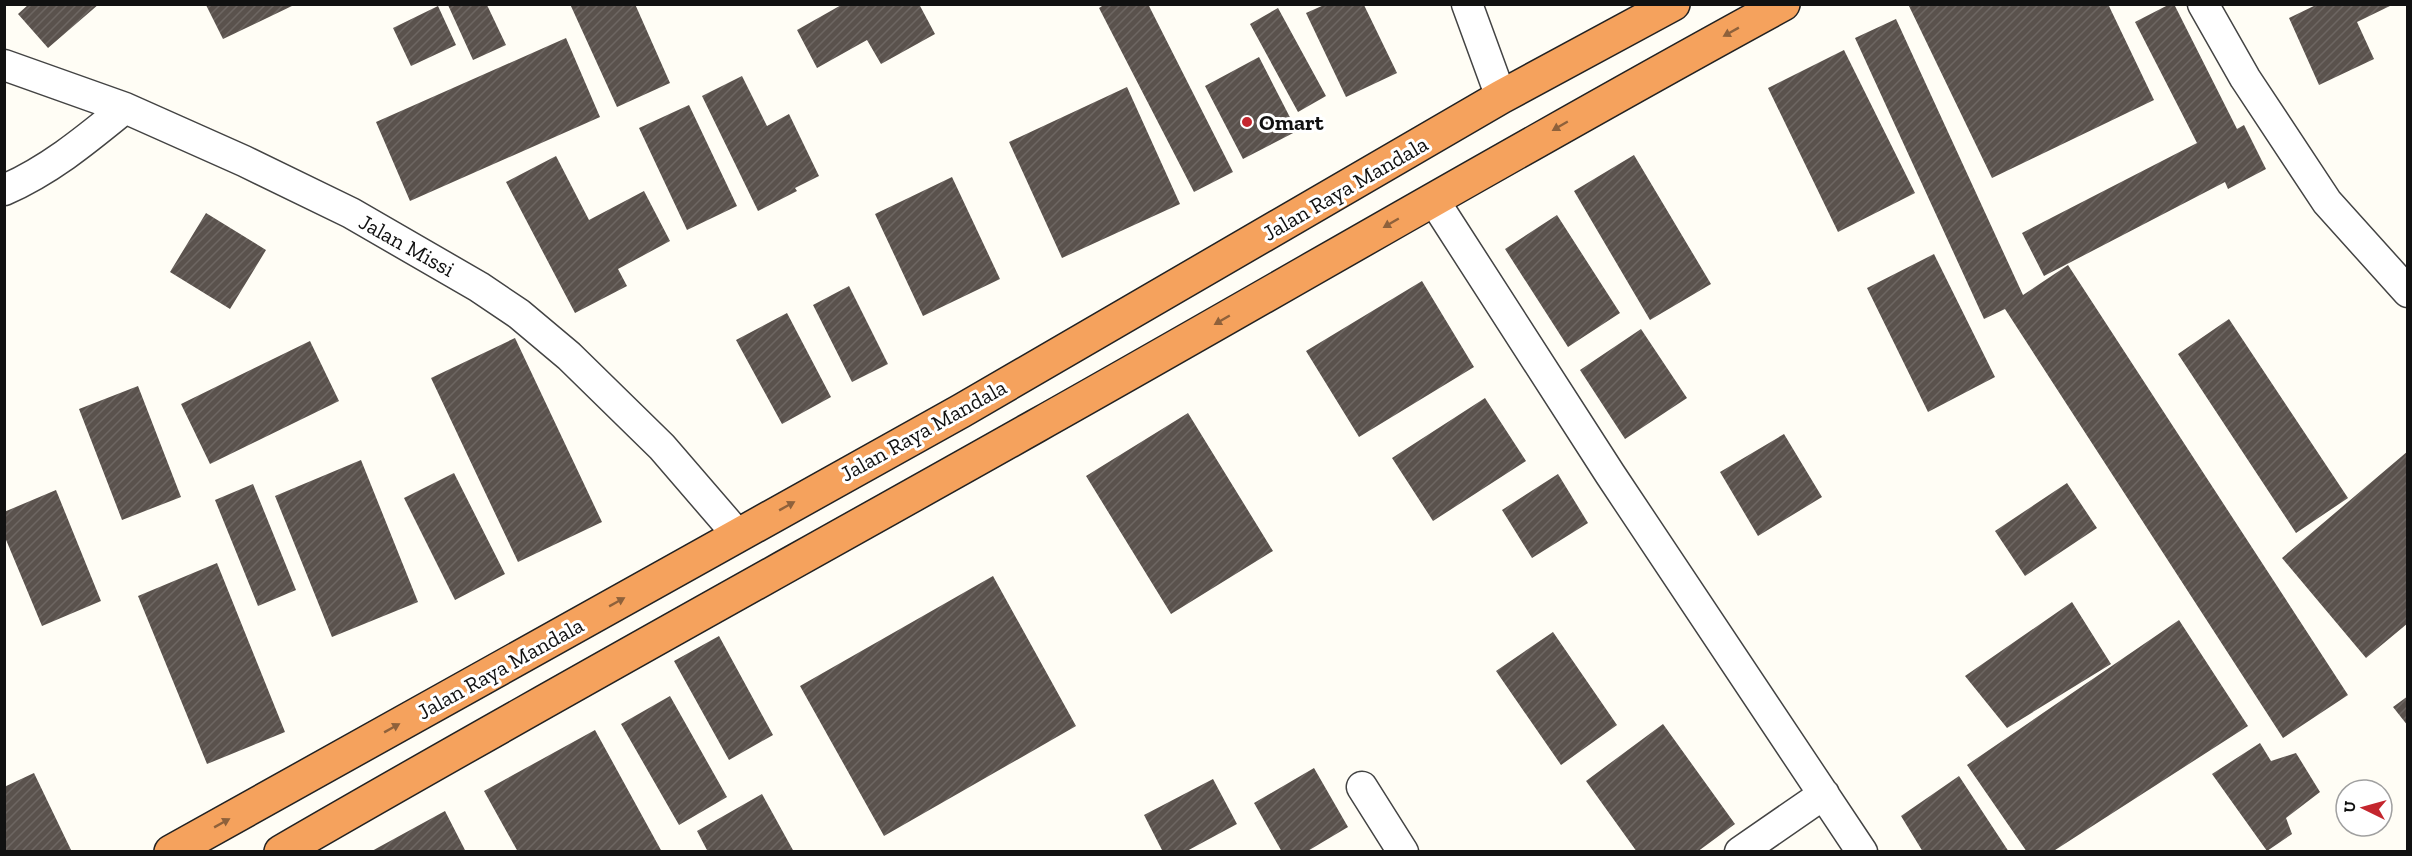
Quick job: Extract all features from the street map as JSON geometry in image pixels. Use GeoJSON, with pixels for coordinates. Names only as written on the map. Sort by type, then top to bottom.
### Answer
{"type":"FeatureCollection","features":[{"type":"Feature","properties":{"kind":"highway","name":"Jalan Raya Mandala"},"geometry":{"type":"LineString","coordinates":[[171,852],[961,411],[1501,97],[1673,4]]}},
{"type":"Feature","properties":{"kind":"highway"},"geometry":{"type":"LineString","coordinates":[[281,852],[1599,104],[1783,4]]}},
{"type":"Feature","properties":{"kind":"highway"},"geometry":{"type":"LineString","coordinates":[[1578,57],[1599,104]]}},
{"type":"Feature","properties":{"kind":"street"},"geometry":{"type":"LineString","coordinates":[[1467,4],[1501,97]]}},
{"type":"Feature","properties":{"kind":"street"},"geometry":{"type":"LineString","coordinates":[[2203,4],[2245,78],[2327,202],[2408,292]]}},
{"type":"Feature","properties":{"kind":"street","name":"Jalan Missi"},"geometry":{"type":"LineString","coordinates":[[4,65],[126,108],[244,161],[351,213],[479,286],[519,314],[569,356],[662,447],[737,534]]}},
{"type":"Feature","properties":{"kind":"street"},"geometry":{"type":"LineString","coordinates":[[4,190],[24,182],[67,156],[126,108]]}},
{"type":"Feature","properties":{"kind":"street"},"geometry":{"type":"LineString","coordinates":[[1433,199],[1610,474],[1862,852]]}},
{"type":"Feature","properties":{"kind":"street"},"geometry":{"type":"LineString","coordinates":[[1362,788],[1403,852]]}},
{"type":"Feature","properties":{"kind":"street"},"geometry":{"type":"LineString","coordinates":[[1740,852],[1824,794]]}},
{"type":"Feature","properties":{"kind":"building"},"geometry":{"type":"Polygon","coordinates":[[[29,4],[99,4],[48,48],[18,14],[29,4]]]}},
{"type":"Feature","properties":{"kind":"building"},"geometry":{"type":"Polygon","coordinates":[[[570,4],[635,4],[670,83],[617,107],[570,4]]]}},
{"type":"Feature","properties":{"kind":"building"},"geometry":{"type":"Polygon","coordinates":[[[843,4],[919,4],[935,34],[881,64],[867,40],[817,68],[797,30],[843,4]]]}},
{"type":"Feature","properties":{"kind":"building"},"geometry":{"type":"Polygon","coordinates":[[[1105,4],[1148,4],[1233,172],[1194,192],[1099,8],[1105,4]]]}},
{"type":"Feature","properties":{"kind":"building"},"geometry":{"type":"Polygon","coordinates":[[[1908,4],[2108,4],[2154,100],[1992,178],[1908,4]]]}},
{"type":"Feature","properties":{"kind":"building"},"geometry":{"type":"Polygon","coordinates":[[[2174,4],[2237,129],[2244,125],[2266,169],[2228,189],[2225,182],[2044,276],[2022,233],[2197,143],[2135,22],[2174,4]]]}},
{"type":"Feature","properties":{"kind":"building"},"geometry":{"type":"Polygon","coordinates":[[[2318,4],[2394,4],[2357,22],[2374,59],[2319,85],[2289,18],[2318,4]]]}},
{"type":"Feature","properties":{"kind":"building"},"geometry":{"type":"Polygon","coordinates":[[[206,5],[294,5],[223,39],[206,5]]]}},
{"type":"Feature","properties":{"kind":"building"},"geometry":{"type":"Polygon","coordinates":[[[448,5],[487,5],[506,45],[473,60],[448,5]]]}},
{"type":"Feature","properties":{"kind":"building"},"geometry":{"type":"Polygon","coordinates":[[[1324,5],[1364,5],[1397,73],[1346,97],[1306,13],[1324,5]]]}},
{"type":"Feature","properties":{"kind":"building"},"geometry":{"type":"Polygon","coordinates":[[[438,6],[456,45],[411,66],[393,28],[438,6]]]}},
{"type":"Feature","properties":{"kind":"building"},"geometry":{"type":"Polygon","coordinates":[[[1278,8],[1326,96],[1298,112],[1250,24],[1278,8]]]}},
{"type":"Feature","properties":{"kind":"building"},"geometry":{"type":"Polygon","coordinates":[[[1896,19],[2023,295],[2068,265],[2348,695],[2283,738],[2005,309],[1984,319],[1855,38],[1896,19]]]}},
{"type":"Feature","properties":{"kind":"building"},"geometry":{"type":"Polygon","coordinates":[[[566,38],[600,117],[410,201],[376,122],[566,38]]]}},
{"type":"Feature","properties":{"kind":"building"},"geometry":{"type":"Polygon","coordinates":[[[1844,50],[1915,193],[1838,232],[1768,88],[1844,50]]]}},
{"type":"Feature","properties":{"kind":"building"},"geometry":{"type":"Polygon","coordinates":[[[1259,57],[1297,131],[1243,159],[1205,86],[1259,57]]]}},
{"type":"Feature","properties":{"kind":"building"},"geometry":{"type":"Polygon","coordinates":[[[742,76],[767,126],[789,114],[819,176],[795,188],[797,191],[758,211],[702,96],[742,76]]]}},
{"type":"Feature","properties":{"kind":"building"},"geometry":{"type":"Polygon","coordinates":[[[1127,87],[1180,204],[1062,258],[1009,142],[1127,87]]]}},
{"type":"Feature","properties":{"kind":"building"},"geometry":{"type":"Polygon","coordinates":[[[689,105],[737,206],[687,230],[639,128],[689,105]]]}},
{"type":"Feature","properties":{"kind":"building"},"geometry":{"type":"Polygon","coordinates":[[[1634,155],[1711,284],[1650,320],[1574,191],[1634,155]]]}},
{"type":"Feature","properties":{"kind":"building"},"geometry":{"type":"Polygon","coordinates":[[[556,156],[589,220],[644,191],[670,241],[618,269],[627,286],[575,313],[506,182],[556,156]]]}},
{"type":"Feature","properties":{"kind":"building"},"geometry":{"type":"Polygon","coordinates":[[[952,177],[1000,279],[923,316],[875,214],[952,177]]]}},
{"type":"Feature","properties":{"kind":"building"},"geometry":{"type":"Polygon","coordinates":[[[206,213],[266,250],[230,309],[170,272],[206,213]]]}},
{"type":"Feature","properties":{"kind":"building"},"geometry":{"type":"Polygon","coordinates":[[[1557,215],[1620,313],[1568,347],[1505,249],[1557,215]]]}},
{"type":"Feature","properties":{"kind":"building"},"geometry":{"type":"Polygon","coordinates":[[[1934,254],[1995,377],[1928,412],[1867,288],[1934,254]]]}},
{"type":"Feature","properties":{"kind":"building"},"geometry":{"type":"Polygon","coordinates":[[[1422,281],[1474,367],[1359,437],[1306,351],[1422,281]]]}},
{"type":"Feature","properties":{"kind":"building"},"geometry":{"type":"Polygon","coordinates":[[[849,286],[888,364],[852,382],[813,305],[849,286]]]}},
{"type":"Feature","properties":{"kind":"building"},"geometry":{"type":"Polygon","coordinates":[[[787,313],[831,397],[782,424],[736,340],[787,313]]]}},
{"type":"Feature","properties":{"kind":"building"},"geometry":{"type":"Polygon","coordinates":[[[2229,319],[2348,498],[2296,533],[2178,354],[2229,319]]]}},
{"type":"Feature","properties":{"kind":"building"},"geometry":{"type":"Polygon","coordinates":[[[1641,329],[1687,398],[1625,439],[1580,370],[1641,329]]]}},
{"type":"Feature","properties":{"kind":"building"},"geometry":{"type":"Polygon","coordinates":[[[515,338],[602,522],[518,562],[431,378],[515,338]]]}},
{"type":"Feature","properties":{"kind":"building"},"geometry":{"type":"Polygon","coordinates":[[[310,341],[339,401],[210,464],[181,404],[310,341]]]}},
{"type":"Feature","properties":{"kind":"building"},"geometry":{"type":"Polygon","coordinates":[[[138,386],[181,497],[122,520],[79,409],[138,386]]]}},
{"type":"Feature","properties":{"kind":"building"},"geometry":{"type":"Polygon","coordinates":[[[1485,398],[1526,461],[1433,521],[1392,458],[1485,398]]]}},
{"type":"Feature","properties":{"kind":"building"},"geometry":{"type":"Polygon","coordinates":[[[1188,413],[1273,551],[1171,614],[1086,476],[1188,413]]]}},
{"type":"Feature","properties":{"kind":"building"},"geometry":{"type":"Polygon","coordinates":[[[1784,434],[1822,497],[1758,536],[1720,472],[1784,434]]]}},
{"type":"Feature","properties":{"kind":"building"},"geometry":{"type":"Polygon","coordinates":[[[2408,451],[2408,623],[2366,658],[2282,558],[2408,451]]]}},
{"type":"Feature","properties":{"kind":"building"},"geometry":{"type":"Polygon","coordinates":[[[361,460],[418,602],[332,637],[275,496],[361,460]]]}},
{"type":"Feature","properties":{"kind":"building"},"geometry":{"type":"Polygon","coordinates":[[[454,473],[505,574],[455,600],[404,498],[454,473]]]}},
{"type":"Feature","properties":{"kind":"building"},"geometry":{"type":"Polygon","coordinates":[[[1558,474],[1588,523],[1532,558],[1502,510],[1558,474]]]}},
{"type":"Feature","properties":{"kind":"building"},"geometry":{"type":"Polygon","coordinates":[[[2067,483],[2097,528],[2025,576],[1995,531],[2067,483]]]}},
{"type":"Feature","properties":{"kind":"building"},"geometry":{"type":"Polygon","coordinates":[[[253,484],[296,590],[258,606],[215,500],[253,484]]]}},
{"type":"Feature","properties":{"kind":"building"},"geometry":{"type":"Polygon","coordinates":[[[56,490],[101,601],[42,626],[4,535],[4,512],[56,490]]]}},
{"type":"Feature","properties":{"kind":"building"},"geometry":{"type":"Polygon","coordinates":[[[217,563],[285,732],[207,764],[138,596],[217,563]]]}},
{"type":"Feature","properties":{"kind":"building"},"geometry":{"type":"Polygon","coordinates":[[[993,576],[1076,726],[884,836],[800,686],[993,576]]]}},
{"type":"Feature","properties":{"kind":"building"},"geometry":{"type":"Polygon","coordinates":[[[2072,602],[2111,664],[2007,728],[1965,676],[2072,602]]]}},
{"type":"Feature","properties":{"kind":"building"},"geometry":{"type":"Polygon","coordinates":[[[2179,620],[2248,726],[2052,852],[2027,852],[1967,765],[2179,620]]]}},
{"type":"Feature","properties":{"kind":"building"},"geometry":{"type":"Polygon","coordinates":[[[1553,632],[1617,725],[1561,765],[1496,671],[1553,632]]]}},
{"type":"Feature","properties":{"kind":"building"},"geometry":{"type":"Polygon","coordinates":[[[719,636],[773,735],[729,760],[674,661],[719,636]]]}},
{"type":"Feature","properties":{"kind":"building"},"geometry":{"type":"Polygon","coordinates":[[[670,696],[727,797],[679,825],[621,724],[670,696]]]}},
{"type":"Feature","properties":{"kind":"building"},"geometry":{"type":"Polygon","coordinates":[[[2408,696],[2408,726],[2393,707],[2408,696]]]}},
{"type":"Feature","properties":{"kind":"building"},"geometry":{"type":"Polygon","coordinates":[[[1663,724],[1735,824],[1697,852],[1637,852],[1586,781],[1663,724]]]}},
{"type":"Feature","properties":{"kind":"building"},"geometry":{"type":"Polygon","coordinates":[[[595,730],[662,852],[518,852],[484,791],[595,730]]]}},
{"type":"Feature","properties":{"kind":"building"},"geometry":{"type":"Polygon","coordinates":[[[2260,743],[2271,761],[2296,753],[2320,792],[2286,818],[2292,834],[2267,851],[2212,774],[2260,743]]]}},
{"type":"Feature","properties":{"kind":"building"},"geometry":{"type":"Polygon","coordinates":[[[1314,768],[1348,827],[1306,852],[1282,852],[1254,803],[1314,768]]]}},
{"type":"Feature","properties":{"kind":"building"},"geometry":{"type":"Polygon","coordinates":[[[34,773],[72,852],[4,852],[4,787],[34,773]]]}},
{"type":"Feature","properties":{"kind":"building"},"geometry":{"type":"Polygon","coordinates":[[[1959,776],[2009,852],[1923,852],[1901,816],[1959,776]]]}},
{"type":"Feature","properties":{"kind":"building"},"geometry":{"type":"Polygon","coordinates":[[[1213,779],[1237,824],[1185,852],[1163,852],[1144,815],[1213,779]]]}},
{"type":"Feature","properties":{"kind":"building"},"geometry":{"type":"Polygon","coordinates":[[[762,794],[794,852],[708,852],[697,831],[762,794]]]}},
{"type":"Feature","properties":{"kind":"building"},"geometry":{"type":"Polygon","coordinates":[[[445,811],[466,852],[370,852],[445,811]]]}},
{"type":"Feature","properties":{"kind":"place","name":"Omart"},"geometry":{"type":"Point","coordinates":[1247,122]}}]}
